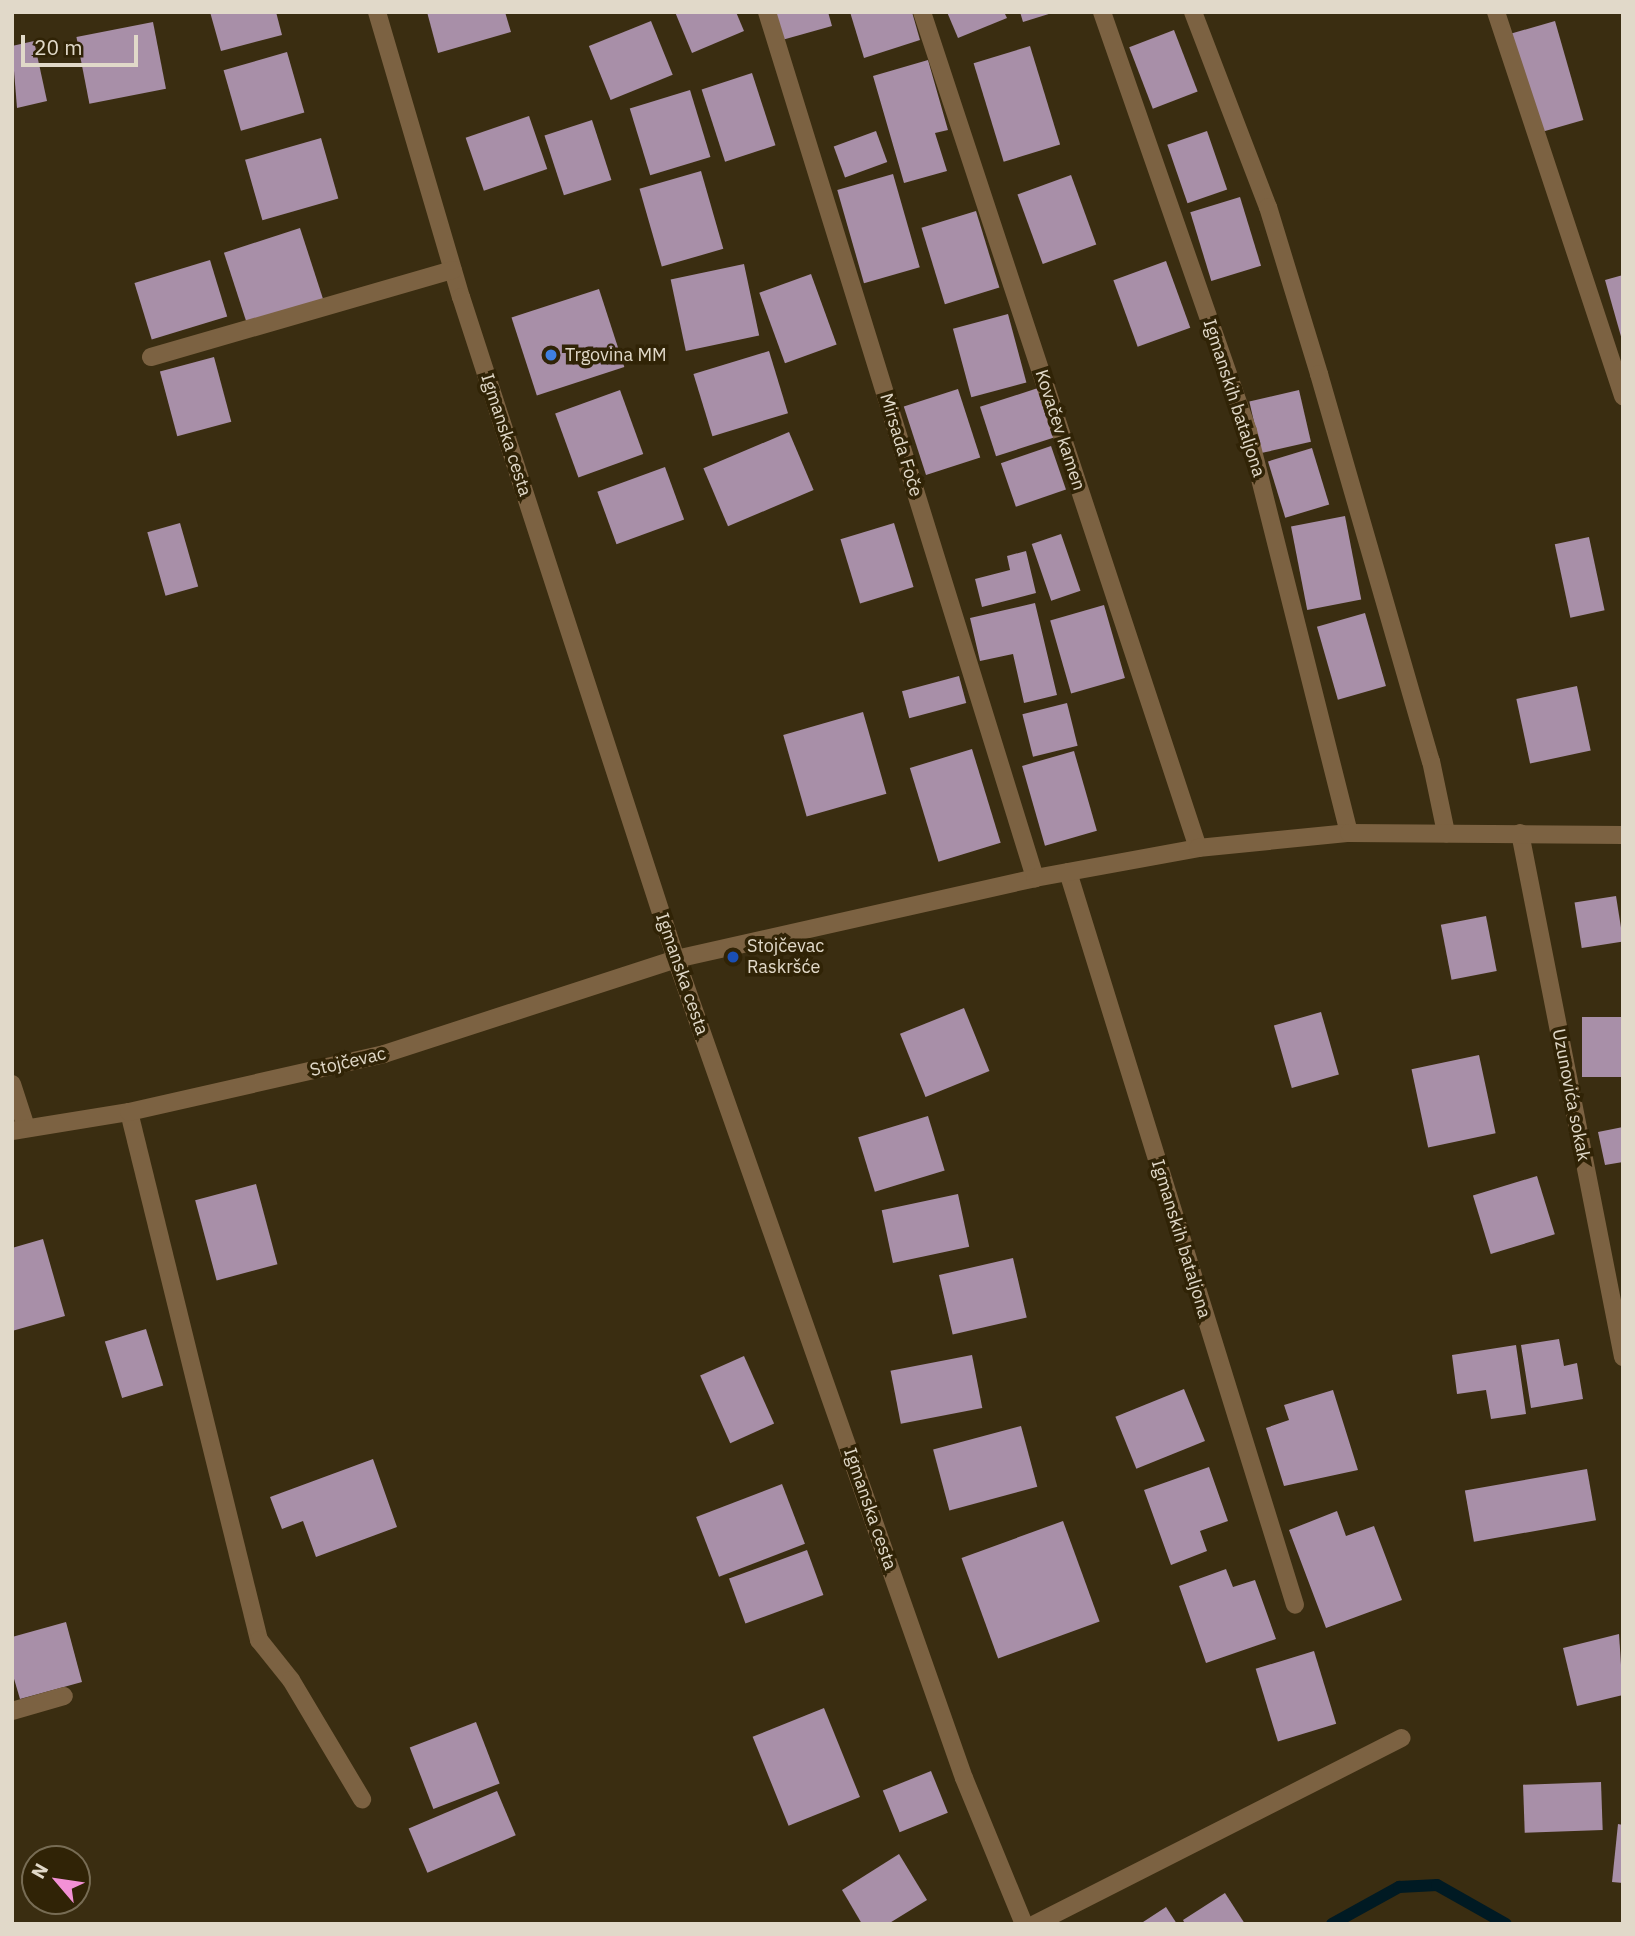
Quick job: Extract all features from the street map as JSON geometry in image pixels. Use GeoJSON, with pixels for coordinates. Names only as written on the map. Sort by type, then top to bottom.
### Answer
{"type":"FeatureCollection","features":[{"type":"Feature","properties":{"kind":"street","name":"Igmanska cesta"},"geometry":{"type":"LineString","coordinates":[[377,12],[453,270],[676,959],[964,1778],[1024,1924]]}},
{"type":"Feature","properties":{"kind":"street","name":"Mirsada Foče"},"geometry":{"type":"LineString","coordinates":[[767,12],[1035,878]]}},
{"type":"Feature","properties":{"kind":"street","name":"Kovačev kamen"},"geometry":{"type":"LineString","coordinates":[[922,12],[1199,848]]}},
{"type":"Feature","properties":{"kind":"street","name":"Igmanskih bataljona"},"geometry":{"type":"LineString","coordinates":[[1102,12],[1248,431],[1349,834]]}},
{"type":"Feature","properties":{"kind":"street"},"geometry":{"type":"LineString","coordinates":[[1193,12],[1268,207],[1431,761],[1446,833]]}},
{"type":"Feature","properties":{"kind":"street"},"geometry":{"type":"LineString","coordinates":[[1496,12],[1623,397]]}},
{"type":"Feature","properties":{"kind":"street"},"geometry":{"type":"LineString","coordinates":[[151,357],[453,270]]}},
{"type":"Feature","properties":{"kind":"street","name":"Uzunovića sokak"},"geometry":{"type":"LineString","coordinates":[[1520,833],[1623,1357]]}},
{"type":"Feature","properties":{"kind":"street"},"geometry":{"type":"LineString","coordinates":[[676,959],[1035,878],[1199,848],[1349,834],[1623,835]]}},
{"type":"Feature","properties":{"kind":"street","name":"Igmanskih bataljona"},"geometry":{"type":"LineString","coordinates":[[1068,872],[1295,1605]]}},
{"type":"Feature","properties":{"kind":"street","name":"Stojčevac"},"geometry":{"type":"LineString","coordinates":[[19,1129],[129,1112],[384,1054],[676,959]]}},
{"type":"Feature","properties":{"kind":"street"},"geometry":{"type":"LineString","coordinates":[[12,1084],[19,1129]]}},
{"type":"Feature","properties":{"kind":"street"},"geometry":{"type":"LineString","coordinates":[[129,1112],[259,1640],[291,1680],[362,1799]]}},
{"type":"Feature","properties":{"kind":"street"},"geometry":{"type":"LineString","coordinates":[[12,1711],[64,1696]]}},
{"type":"Feature","properties":{"kind":"street"},"geometry":{"type":"LineString","coordinates":[[1035,1924],[1401,1738]]}},
{"type":"Feature","properties":{"kind":"building"},"geometry":{"type":"Polygon","coordinates":[[[210,12],[276,12],[282,35],[221,51],[210,12]]]}},
{"type":"Feature","properties":{"kind":"building"},"geometry":{"type":"Polygon","coordinates":[[[427,12],[505,12],[511,32],[438,53],[427,12]]]}},
{"type":"Feature","properties":{"kind":"building"},"geometry":{"type":"Polygon","coordinates":[[[675,12],[736,12],[744,31],[692,53],[675,12]]]}},
{"type":"Feature","properties":{"kind":"building"},"geometry":{"type":"Polygon","coordinates":[[[775,12],[828,12],[832,26],[782,40],[775,12]]]}},
{"type":"Feature","properties":{"kind":"building"},"geometry":{"type":"Polygon","coordinates":[[[850,12],[912,12],[920,40],[864,58],[850,12]]]}},
{"type":"Feature","properties":{"kind":"building"},"geometry":{"type":"Polygon","coordinates":[[[947,12],[1004,12],[1007,18],[958,38],[947,12]]]}},
{"type":"Feature","properties":{"kind":"building"},"geometry":{"type":"Polygon","coordinates":[[[1020,12],[1051,12],[1052,13],[1023,22],[1020,12]]]}},
{"type":"Feature","properties":{"kind":"building"},"geometry":{"type":"Polygon","coordinates":[[[651,21],[673,75],[611,100],[589,46],[651,21]]]}},
{"type":"Feature","properties":{"kind":"building"},"geometry":{"type":"Polygon","coordinates":[[[1555,21],[1583,120],[1537,133],[1509,34],[1555,21]]]}},
{"type":"Feature","properties":{"kind":"building"},"geometry":{"type":"Polygon","coordinates":[[[153,22],[166,89],[89,104],[76,37],[153,22]]]}},
{"type":"Feature","properties":{"kind":"building"},"geometry":{"type":"Polygon","coordinates":[[[1174,30],[1198,92],[1153,109],[1129,47],[1174,30]]]}},
{"type":"Feature","properties":{"kind":"building"},"geometry":{"type":"Polygon","coordinates":[[[34,41],[47,101],[17,108],[12,46],[34,41]]]}},
{"type":"Feature","properties":{"kind":"building"},"geometry":{"type":"Polygon","coordinates":[[[1030,46],[1060,144],[1004,162],[974,63],[1030,46]]]}},
{"type":"Feature","properties":{"kind":"building"},"geometry":{"type":"Polygon","coordinates":[[[287,52],[304,113],[241,131],[224,70],[287,52]]]}},
{"type":"Feature","properties":{"kind":"building"},"geometry":{"type":"Polygon","coordinates":[[[928,60],[948,130],[935,133],[947,171],[904,183],[873,76],[928,60]]]}},
{"type":"Feature","properties":{"kind":"building"},"geometry":{"type":"Polygon","coordinates":[[[752,73],[775,145],[725,162],[702,89],[752,73]]]}},
{"type":"Feature","properties":{"kind":"building"},"geometry":{"type":"Polygon","coordinates":[[[690,90],[710,157],[650,175],[630,108],[690,90]]]}},
{"type":"Feature","properties":{"kind":"building"},"geometry":{"type":"Polygon","coordinates":[[[529,116],[547,169],[484,191],[466,138],[529,116]]]}},
{"type":"Feature","properties":{"kind":"building"},"geometry":{"type":"Polygon","coordinates":[[[592,120],[611,180],[564,195],[544,135],[592,120]]]}},
{"type":"Feature","properties":{"kind":"building"},"geometry":{"type":"Polygon","coordinates":[[[876,131],[887,162],[845,177],[834,146],[876,131]]]}},
{"type":"Feature","properties":{"kind":"building"},"geometry":{"type":"Polygon","coordinates":[[[1207,131],[1227,190],[1187,203],[1167,145],[1207,131]]]}},
{"type":"Feature","properties":{"kind":"building"},"geometry":{"type":"Polygon","coordinates":[[[321,138],[338,199],[262,220],[245,160],[321,138]]]}},
{"type":"Feature","properties":{"kind":"building"},"geometry":{"type":"Polygon","coordinates":[[[701,171],[723,249],[662,267],[639,189],[701,171]]]}},
{"type":"Feature","properties":{"kind":"building"},"geometry":{"type":"Polygon","coordinates":[[[893,174],[920,267],[864,283],[837,190],[893,174]]]}},
{"type":"Feature","properties":{"kind":"building"},"geometry":{"type":"Polygon","coordinates":[[[1071,175],[1096,245],[1043,264],[1017,194],[1071,175]]]}},
{"type":"Feature","properties":{"kind":"building"},"geometry":{"type":"Polygon","coordinates":[[[1240,197],[1261,266],[1211,281],[1190,212],[1240,197]]]}},
{"type":"Feature","properties":{"kind":"building"},"geometry":{"type":"Polygon","coordinates":[[[976,211],[999,288],[945,304],[921,228],[976,211]]]}},
{"type":"Feature","properties":{"kind":"building"},"geometry":{"type":"Polygon","coordinates":[[[300,228],[324,302],[248,327],[224,253],[300,228]]]}},
{"type":"Feature","properties":{"kind":"building"},"geometry":{"type":"Polygon","coordinates":[[[210,260],[227,316],[152,340],[134,283],[210,260]]]}},
{"type":"Feature","properties":{"kind":"building"},"geometry":{"type":"Polygon","coordinates":[[[1166,261],[1190,328],[1138,347],[1113,280],[1166,261]]]}},
{"type":"Feature","properties":{"kind":"building"},"geometry":{"type":"Polygon","coordinates":[[[744,264],[759,335],[686,351],[671,280],[744,264]]]}},
{"type":"Feature","properties":{"kind":"building"},"geometry":{"type":"Polygon","coordinates":[[[811,274],[837,344],[785,363],[759,293],[811,274]]]}},
{"type":"Feature","properties":{"kind":"building"},"geometry":{"type":"Polygon","coordinates":[[[1623,275],[1623,340],[1622,340],[1605,280],[1623,275]]]}},
{"type":"Feature","properties":{"kind":"building"},"geometry":{"type":"Polygon","coordinates":[[[599,289],[624,367],[537,395],[512,317],[599,289]]]}},
{"type":"Feature","properties":{"kind":"building"},"geometry":{"type":"Polygon","coordinates":[[[1008,314],[1026,383],[971,397],[953,329],[1008,314]]]}},
{"type":"Feature","properties":{"kind":"building"},"geometry":{"type":"Polygon","coordinates":[[[769,351],[788,413],[712,436],[693,374],[769,351]]]}},
{"type":"Feature","properties":{"kind":"building"},"geometry":{"type":"Polygon","coordinates":[[[214,357],[231,422],[177,436],[160,371],[214,357]]]}},
{"type":"Feature","properties":{"kind":"building"},"geometry":{"type":"Polygon","coordinates":[[[1038,388],[1054,437],[996,456],[980,407],[1038,388]]]}},
{"type":"Feature","properties":{"kind":"building"},"geometry":{"type":"Polygon","coordinates":[[[958,389],[980,457],[926,475],[904,407],[958,389]]]}},
{"type":"Feature","properties":{"kind":"building"},"geometry":{"type":"Polygon","coordinates":[[[620,390],[643,454],[578,477],[555,414],[620,390]]]}},
{"type":"Feature","properties":{"kind":"building"},"geometry":{"type":"Polygon","coordinates":[[[1299,390],[1311,442],[1261,453],[1249,401],[1299,390]]]}},
{"type":"Feature","properties":{"kind":"building"},"geometry":{"type":"Polygon","coordinates":[[[789,432],[814,490],[728,526],[703,468],[789,432]]]}},
{"type":"Feature","properties":{"kind":"building"},"geometry":{"type":"Polygon","coordinates":[[[1051,446],[1066,489],[1016,507],[1001,463],[1051,446]]]}},
{"type":"Feature","properties":{"kind":"building"},"geometry":{"type":"Polygon","coordinates":[[[1312,448],[1329,504],[1285,518],[1268,461],[1312,448]]]}},
{"type":"Feature","properties":{"kind":"building"},"geometry":{"type":"Polygon","coordinates":[[[665,467],[684,520],[616,544],[597,492],[665,467]]]}},
{"type":"Feature","properties":{"kind":"building"},"geometry":{"type":"Polygon","coordinates":[[[1345,516],[1361,599],[1307,610],[1291,526],[1345,516]]]}},
{"type":"Feature","properties":{"kind":"building"},"geometry":{"type":"Polygon","coordinates":[[[180,523],[198,586],[166,596],[147,532],[180,523]]]}},
{"type":"Feature","properties":{"kind":"building"},"geometry":{"type":"Polygon","coordinates":[[[894,523],[914,587],[860,603],[840,539],[894,523]]]}},
{"type":"Feature","properties":{"kind":"building"},"geometry":{"type":"Polygon","coordinates":[[[1061,534],[1081,591],[1051,601],[1032,544],[1061,534]]]}},
{"type":"Feature","properties":{"kind":"building"},"geometry":{"type":"Polygon","coordinates":[[[1589,537],[1605,610],[1570,618],[1555,544],[1589,537]]]}},
{"type":"Feature","properties":{"kind":"building"},"geometry":{"type":"Polygon","coordinates":[[[1026,551],[1036,593],[982,607],[975,579],[1010,570],[1007,556],[1026,551]]]}},
{"type":"Feature","properties":{"kind":"building"},"geometry":{"type":"Polygon","coordinates":[[[1035,603],[1057,695],[1024,703],[1013,654],[980,661],[970,618],[1035,603]]]}},
{"type":"Feature","properties":{"kind":"building"},"geometry":{"type":"Polygon","coordinates":[[[1104,605],[1125,678],[1071,693],[1050,620],[1104,605]]]}},
{"type":"Feature","properties":{"kind":"building"},"geometry":{"type":"Polygon","coordinates":[[[1365,613],[1386,686],[1338,700],[1317,627],[1365,613]]]}},
{"type":"Feature","properties":{"kind":"building"},"geometry":{"type":"Polygon","coordinates":[[[959,676],[966,703],[909,718],[902,691],[959,676]]]}},
{"type":"Feature","properties":{"kind":"building"},"geometry":{"type":"Polygon","coordinates":[[[1577,686],[1591,751],[1530,763],[1516,699],[1577,686]]]}},
{"type":"Feature","properties":{"kind":"building"},"geometry":{"type":"Polygon","coordinates":[[[1067,703],[1078,746],[1033,757],[1022,714],[1067,703]]]}},
{"type":"Feature","properties":{"kind":"building"},"geometry":{"type":"Polygon","coordinates":[[[863,712],[886,794],[807,817],[783,735],[863,712]]]}},
{"type":"Feature","properties":{"kind":"building"},"geometry":{"type":"Polygon","coordinates":[[[972,749],[1001,843],[938,862],[910,768],[972,749]]]}},
{"type":"Feature","properties":{"kind":"building"},"geometry":{"type":"Polygon","coordinates":[[[1074,751],[1097,831],[1045,846],[1022,766],[1074,751]]]}},
{"type":"Feature","properties":{"kind":"building"},"geometry":{"type":"Polygon","coordinates":[[[1616,896],[1623,941],[1582,948],[1575,903],[1616,896]]]}},
{"type":"Feature","properties":{"kind":"building"},"geometry":{"type":"Polygon","coordinates":[[[1486,916],[1497,971],[1452,980],[1441,925],[1486,916]]]}},
{"type":"Feature","properties":{"kind":"building"},"geometry":{"type":"Polygon","coordinates":[[[964,1008],[989,1071],[925,1097],[900,1034],[964,1008]]]}},
{"type":"Feature","properties":{"kind":"building"},"geometry":{"type":"Polygon","coordinates":[[[1321,1012],[1339,1074],[1292,1088],[1274,1026],[1321,1012]]]}},
{"type":"Feature","properties":{"kind":"building"},"geometry":{"type":"Polygon","coordinates":[[[1582,1017],[1623,1017],[1623,1077],[1582,1077],[1582,1017]]]}},
{"type":"Feature","properties":{"kind":"building"},"geometry":{"type":"Polygon","coordinates":[[[1479,1055],[1496,1133],[1428,1148],[1412,1069],[1479,1055]]]}},
{"type":"Feature","properties":{"kind":"building"},"geometry":{"type":"Polygon","coordinates":[[[928,1116],[945,1171],[875,1192],[858,1137],[928,1116]]]}},
{"type":"Feature","properties":{"kind":"building"},"geometry":{"type":"Polygon","coordinates":[[[1623,1127],[1623,1162],[1605,1165],[1598,1132],[1623,1127]]]}},
{"type":"Feature","properties":{"kind":"building"},"geometry":{"type":"Polygon","coordinates":[[[1537,1176],[1555,1234],[1491,1254],[1473,1196],[1537,1176]]]}},
{"type":"Feature","properties":{"kind":"building"},"geometry":{"type":"Polygon","coordinates":[[[256,1184],[277,1264],[217,1280],[195,1200],[256,1184]]]}},
{"type":"Feature","properties":{"kind":"building"},"geometry":{"type":"Polygon","coordinates":[[[958,1194],[969,1247],[893,1263],[882,1210],[958,1194]]]}},
{"type":"Feature","properties":{"kind":"building"},"geometry":{"type":"Polygon","coordinates":[[[43,1239],[65,1316],[12,1331],[12,1248],[43,1239]]]}},
{"type":"Feature","properties":{"kind":"building"},"geometry":{"type":"Polygon","coordinates":[[[1013,1258],[1027,1317],[953,1335],[939,1275],[1013,1258]]]}},
{"type":"Feature","properties":{"kind":"building"},"geometry":{"type":"Polygon","coordinates":[[[146,1329],[163,1385],[122,1398],[105,1342],[146,1329]]]}},
{"type":"Feature","properties":{"kind":"building"},"geometry":{"type":"Polygon","coordinates":[[[1559,1339],[1564,1366],[1577,1363],[1583,1399],[1531,1408],[1521,1345],[1559,1339]]]}},
{"type":"Feature","properties":{"kind":"building"},"geometry":{"type":"Polygon","coordinates":[[[1516,1345],[1526,1414],[1491,1419],[1486,1390],[1457,1394],[1452,1355],[1516,1345]]]}},
{"type":"Feature","properties":{"kind":"building"},"geometry":{"type":"Polygon","coordinates":[[[972,1355],[982,1408],[901,1424],[891,1371],[972,1355]]]}},
{"type":"Feature","properties":{"kind":"building"},"geometry":{"type":"Polygon","coordinates":[[[744,1356],[774,1424],[730,1443],[700,1376],[744,1356]]]}},
{"type":"Feature","properties":{"kind":"building"},"geometry":{"type":"Polygon","coordinates":[[[1184,1389],[1205,1441],[1136,1469],[1115,1417],[1184,1389]]]}},
{"type":"Feature","properties":{"kind":"building"},"geometry":{"type":"Polygon","coordinates":[[[1333,1390],[1358,1470],[1284,1486],[1266,1428],[1289,1420],[1284,1405],[1333,1390]]]}},
{"type":"Feature","properties":{"kind":"building"},"geometry":{"type":"Polygon","coordinates":[[[1021,1426],[1037,1487],[949,1510],[933,1450],[1021,1426]]]}},
{"type":"Feature","properties":{"kind":"building"},"geometry":{"type":"Polygon","coordinates":[[[373,1459],[397,1527],[316,1557],[303,1521],[282,1529],[270,1497],[373,1459]]]}},
{"type":"Feature","properties":{"kind":"building"},"geometry":{"type":"Polygon","coordinates":[[[1209,1467],[1228,1521],[1200,1531],[1207,1551],[1171,1565],[1144,1490],[1209,1467]]]}},
{"type":"Feature","properties":{"kind":"building"},"geometry":{"type":"Polygon","coordinates":[[[1587,1469],[1596,1520],[1474,1542],[1465,1491],[1587,1469]]]}},
{"type":"Feature","properties":{"kind":"building"},"geometry":{"type":"Polygon","coordinates":[[[782,1484],[805,1544],[719,1577],[696,1517],[782,1484]]]}},
{"type":"Feature","properties":{"kind":"building"},"geometry":{"type":"Polygon","coordinates":[[[1337,1511],[1346,1536],[1374,1526],[1402,1600],[1326,1628],[1289,1530],[1337,1511]]]}},
{"type":"Feature","properties":{"kind":"building"},"geometry":{"type":"Polygon","coordinates":[[[1063,1521],[1100,1622],[998,1658],[962,1558],[1063,1521]]]}},
{"type":"Feature","properties":{"kind":"building"},"geometry":{"type":"Polygon","coordinates":[[[807,1550],[823,1595],[745,1623],[729,1578],[807,1550]]]}},
{"type":"Feature","properties":{"kind":"building"},"geometry":{"type":"Polygon","coordinates":[[[1226,1569],[1233,1587],[1255,1580],[1276,1639],[1206,1663],[1179,1586],[1226,1569]]]}},
{"type":"Feature","properties":{"kind":"building"},"geometry":{"type":"Polygon","coordinates":[[[66,1622],[82,1682],[20,1699],[12,1672],[12,1637],[66,1622]]]}},
{"type":"Feature","properties":{"kind":"building"},"geometry":{"type":"Polygon","coordinates":[[[1619,1634],[1623,1695],[1577,1706],[1563,1648],[1619,1634]]]}},
{"type":"Feature","properties":{"kind":"building"},"geometry":{"type":"Polygon","coordinates":[[[1314,1651],[1336,1724],[1278,1742],[1256,1669],[1314,1651]]]}},
{"type":"Feature","properties":{"kind":"building"},"geometry":{"type":"Polygon","coordinates":[[[824,1708],[860,1797],[789,1826],[753,1737],[824,1708]]]}},
{"type":"Feature","properties":{"kind":"building"},"geometry":{"type":"Polygon","coordinates":[[[476,1722],[500,1784],[433,1809],[410,1747],[476,1722]]]}},
{"type":"Feature","properties":{"kind":"building"},"geometry":{"type":"Polygon","coordinates":[[[931,1771],[948,1813],[900,1832],[883,1790],[931,1771]]]}},
{"type":"Feature","properties":{"kind":"building"},"geometry":{"type":"Polygon","coordinates":[[[1601,1782],[1603,1830],[1525,1833],[1523,1785],[1601,1782]]]}},
{"type":"Feature","properties":{"kind":"building"},"geometry":{"type":"Polygon","coordinates":[[[497,1791],[516,1835],[427,1873],[409,1829],[497,1791]]]}},
{"type":"Feature","properties":{"kind":"building"},"geometry":{"type":"Polygon","coordinates":[[[1618,1824],[1623,1825],[1623,1883],[1612,1882],[1618,1824]]]}},
{"type":"Feature","properties":{"kind":"building"},"geometry":{"type":"Polygon","coordinates":[[[899,1854],[927,1900],[888,1924],[862,1924],[842,1890],[899,1854]]]}},
{"type":"Feature","properties":{"kind":"building"},"geometry":{"type":"Polygon","coordinates":[[[1225,1893],[1245,1924],[1185,1924],[1183,1920],[1225,1893]]]}},
{"type":"Feature","properties":{"kind":"building"},"geometry":{"type":"Polygon","coordinates":[[[1166,1907],[1177,1924],[1140,1924],[1166,1907]]]}},
{"type":"Feature","properties":{"kind":"waterway"},"geometry":{"type":"LineString","coordinates":[[1332,1924],[1399,1887],[1437,1885],[1506,1924]]}},
{"type":"Feature","properties":{"kind":"place","name":"Trgovina MM"},"geometry":{"type":"Point","coordinates":[551,355]}},
{"type":"Feature","properties":{"kind":"place","name":"Stojčevac Raskršće"},"geometry":{"type":"Point","coordinates":[733,957]}}]}
